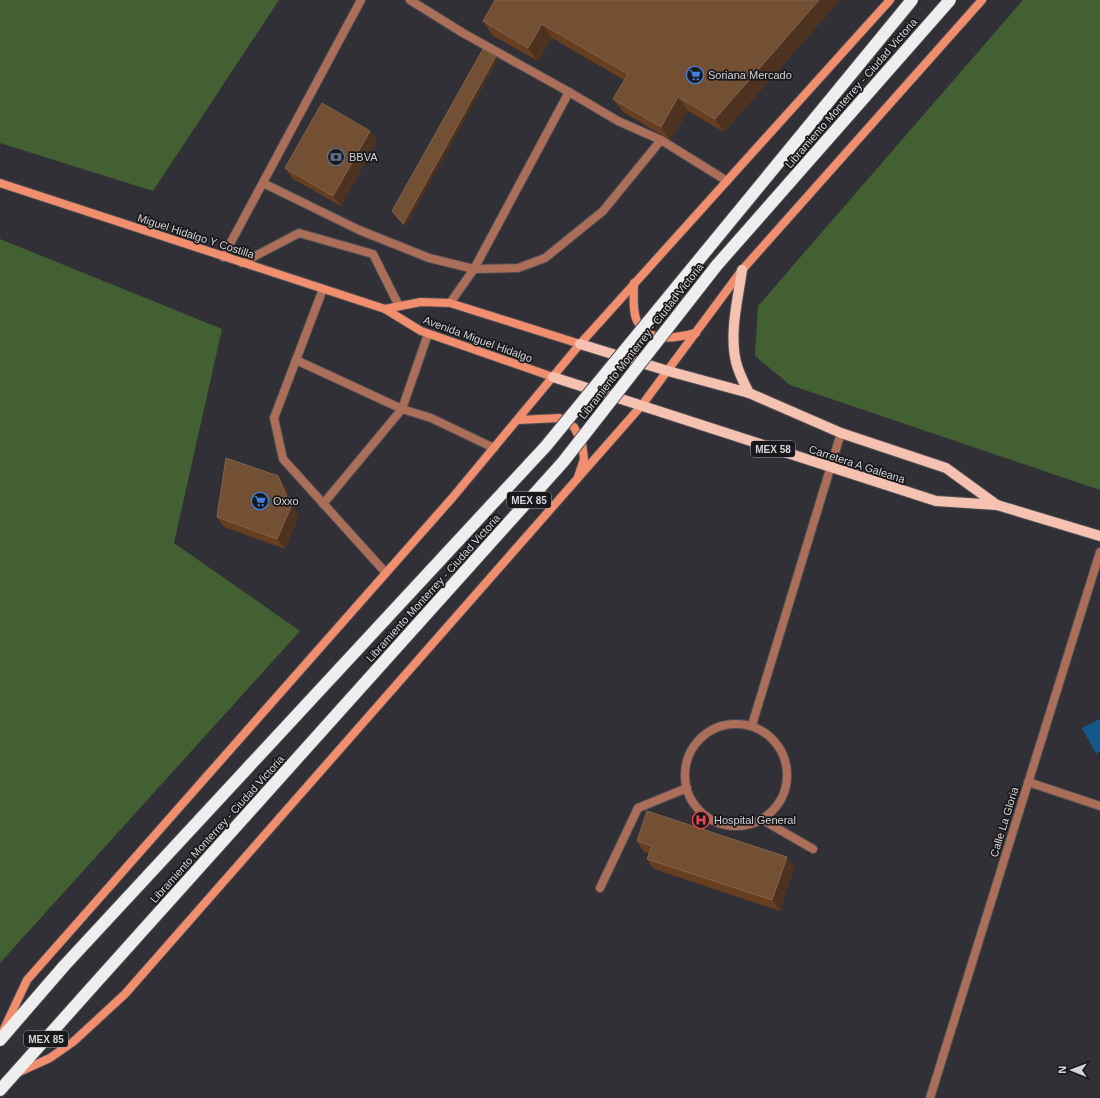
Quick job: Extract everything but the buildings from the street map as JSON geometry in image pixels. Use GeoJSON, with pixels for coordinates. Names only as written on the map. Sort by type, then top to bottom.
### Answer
{"type":"FeatureCollection","features":[{"type":"Feature","properties":{"kind":"highway","name":"Libramiento Monterrey - Ciudad Victoria"},"geometry":{"type":"LineString","coordinates":[[0,1040],[64,966],[546,446],[912,0]]}},
{"type":"Feature","properties":{"kind":"highway","name":"Libramiento Monterrey - Ciudad Victoria"},"geometry":{"type":"LineString","coordinates":[[0,1090],[563,462],[717,265],[950,0]]}},
{"type":"Feature","properties":{"kind":"main road"},"geometry":{"type":"LineString","coordinates":[[742,270],[734,335],[736,361],[740,376],[749,394]]}},
{"type":"Feature","properties":{"kind":"main road","name":"Carretera A Galeana"},"geometry":{"type":"LineString","coordinates":[[580,344],[668,372],[749,394],[841,433],[946,468],[997,505]]}},
{"type":"Feature","properties":{"kind":"main road","name":"Carretera A Galeana"},"geometry":{"type":"LineString","coordinates":[[553,377],[830,468],[936,501],[997,505],[1100,536]]}},
{"type":"Feature","properties":{"kind":"street"},"geometry":{"type":"LineString","coordinates":[[223,257],[361,0]]}},
{"type":"Feature","properties":{"kind":"street"},"geometry":{"type":"LineString","coordinates":[[410,0],[463,33],[618,121],[661,140],[727,181]]}},
{"type":"Feature","properties":{"kind":"street"},"geometry":{"type":"LineString","coordinates":[[0,1037],[27,980],[386,573],[518,420],[580,344],[890,0]]}},
{"type":"Feature","properties":{"kind":"street"},"geometry":{"type":"LineString","coordinates":[[16,1073],[50,1058],[72,1042],[125,994],[642,406],[742,270],[982,0]]}},
{"type":"Feature","properties":{"kind":"street"},"geometry":{"type":"LineString","coordinates":[[450,303],[474,269],[569,92]]}},
{"type":"Feature","properties":{"kind":"street"},"geometry":{"type":"LineString","coordinates":[[263,183],[359,230],[429,258],[474,269],[518,268],[545,258],[603,211],[661,140]]}},
{"type":"Feature","properties":{"kind":"street","name":"Miguel Hidalgo Y Costilla"},"geometry":{"type":"LineString","coordinates":[[0,183],[385,309]]}},
{"type":"Feature","properties":{"kind":"street"},"geometry":{"type":"LineString","coordinates":[[242,263],[299,233],[373,254],[399,306]]}},
{"type":"Feature","properties":{"kind":"street"},"geometry":{"type":"LineString","coordinates":[[634,283],[634,306],[637,320],[645,330],[658,338],[676,338],[696,333]]}},
{"type":"Feature","properties":{"kind":"street"},"geometry":{"type":"LineString","coordinates":[[323,289],[274,418],[283,459],[386,573]]}},
{"type":"Feature","properties":{"kind":"street","name":"Avenida Miguel Hidalgo"},"geometry":{"type":"LineString","coordinates":[[385,309],[421,302],[450,303],[580,344]]}},
{"type":"Feature","properties":{"kind":"street","name":"Avenida Miguel Hidalgo"},"geometry":{"type":"LineString","coordinates":[[385,309],[428,334],[553,377]]}},
{"type":"Feature","properties":{"kind":"street"},"geometry":{"type":"LineString","coordinates":[[323,504],[402,409],[428,334]]}},
{"type":"Feature","properties":{"kind":"street"},"geometry":{"type":"LineString","coordinates":[[296,360],[402,409],[431,418],[494,448]]}},
{"type":"Feature","properties":{"kind":"street"},"geometry":{"type":"LineString","coordinates":[[518,420],[560,418],[574,427],[582,443],[584,459],[576,482]]}},
{"type":"Feature","properties":{"kind":"street"},"geometry":{"type":"LineString","coordinates":[[752,725],[841,433]]}},
{"type":"Feature","properties":{"kind":"street","name":"Calle La Gloria"},"geometry":{"type":"LineString","coordinates":[[930,1098],[1100,552]]}},
{"type":"Feature","properties":{"kind":"street"},"geometry":{"type":"LineString","coordinates":[[729,725],[752,725],[768,735],[779,748],[786,766],[786,784],[784,793],[775,808],[761,819],[744,826],[727,825],[706,817],[694,804],[687,788],[685,770],[693,746],[706,734],[718,727],[729,725]]}},
{"type":"Feature","properties":{"kind":"street"},"geometry":{"type":"LineString","coordinates":[[1028,782],[1100,806]]}},
{"type":"Feature","properties":{"kind":"street"},"geometry":{"type":"LineString","coordinates":[[600,888],[638,808],[687,788]]}},
{"type":"Feature","properties":{"kind":"street"},"geometry":{"type":"LineString","coordinates":[[761,819],[813,849]]}},
{"type":"Feature","properties":{"kind":"green space"},"geometry":{"type":"Polygon","coordinates":[[[0,0],[279,0],[153,191],[0,143],[0,0]]]}},
{"type":"Feature","properties":{"kind":"green space"},"geometry":{"type":"Polygon","coordinates":[[[1023,0],[1100,0],[1100,490],[790,385],[755,356],[758,306],[1023,0]]]}},
{"type":"Feature","properties":{"kind":"green space"},"geometry":{"type":"Polygon","coordinates":[[[0,239],[222,329],[174,543],[300,631],[0,963],[0,239]]]}},
{"type":"Feature","properties":{"kind":"water"},"geometry":{"type":"Polygon","coordinates":[[[1100,719],[1100,751],[1096,754],[1082,728],[1100,719]]]}},
{"type":"Feature","properties":{"kind":"place","name":"Soriana Mercado"},"geometry":{"type":"Point","coordinates":[695,75]}},
{"type":"Feature","properties":{"kind":"place","name":"BBVA"},"geometry":{"type":"Point","coordinates":[336,157]}},
{"type":"Feature","properties":{"kind":"place","name":"Oxxo"},"geometry":{"type":"Point","coordinates":[260,501]}},
{"type":"Feature","properties":{"kind":"place","name":"Hospital General"},"geometry":{"type":"Point","coordinates":[701,820]}}]}
